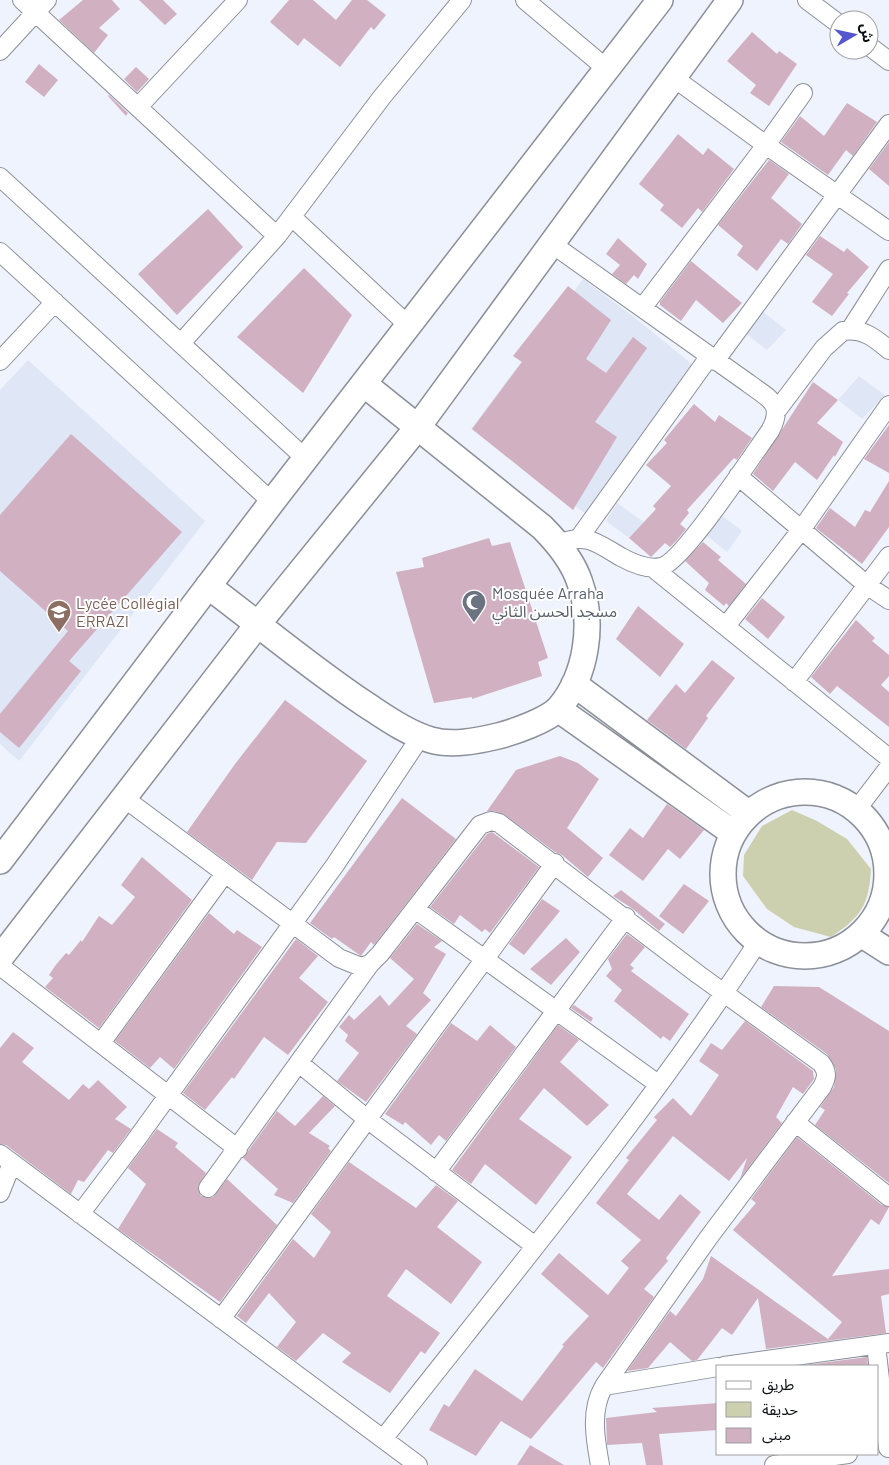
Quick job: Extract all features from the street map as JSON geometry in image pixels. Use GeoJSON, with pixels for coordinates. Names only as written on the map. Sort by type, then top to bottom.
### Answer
{"type":"FeatureCollection","features":[{"type":"Feature","properties":{"kind":"street"},"geometry":{"type":"LineString","coordinates":[[22,0],[41,6],[138,108],[277,236]]}},
{"type":"Feature","properties":{"kind":"street"},"geometry":{"type":"LineString","coordinates":[[138,108],[238,0]]}},
{"type":"Feature","properties":{"kind":"street"},"geometry":{"type":"LineString","coordinates":[[181,343],[277,236],[382,97],[462,0]]}},
{"type":"Feature","properties":{"kind":"street"},"geometry":{"type":"LineString","coordinates":[[526,0],[607,69]]}},
{"type":"Feature","properties":{"kind":"street"},"geometry":{"type":"LineString","coordinates":[[0,861],[272,502],[660,0]]}},
{"type":"Feature","properties":{"kind":"street"},"geometry":{"type":"LineString","coordinates":[[0,958],[258,624],[418,428],[730,0]]}},
{"type":"Feature","properties":{"kind":"street"},"geometry":{"type":"LineString","coordinates":[[807,0],[829,16]]}},
{"type":"Feature","properties":{"kind":"street"},"geometry":{"type":"LineString","coordinates":[[0,51],[41,6]]}},
{"type":"Feature","properties":{"kind":"street"},"geometry":{"type":"LineString","coordinates":[[674,78],[889,231]]}},
{"type":"Feature","properties":{"kind":"street"},"geometry":{"type":"LineString","coordinates":[[643,308],[803,93]]}},
{"type":"Feature","properties":{"kind":"street"},"geometry":{"type":"LineString","coordinates":[[568,541],[712,359],[889,124]]}},
{"type":"Feature","properties":{"kind":"street"},"geometry":{"type":"LineString","coordinates":[[0,178],[306,459]]}},
{"type":"Feature","properties":{"kind":"street"},"geometry":{"type":"LineString","coordinates":[[292,217],[409,326]]}},
{"type":"Feature","properties":{"kind":"street"},"geometry":{"type":"LineString","coordinates":[[552,244],[765,396],[778,409]]}},
{"type":"Feature","properties":{"kind":"street"},"geometry":{"type":"LineString","coordinates":[[0,252],[272,502]]}},
{"type":"Feature","properties":{"kind":"street"},"geometry":{"type":"LineString","coordinates":[[850,330],[889,269]]}},
{"type":"Feature","properties":{"kind":"street"},"geometry":{"type":"LineString","coordinates":[[0,361],[55,302]]}},
{"type":"Feature","properties":{"kind":"street"},"geometry":{"type":"LineString","coordinates":[[653,568],[669,564],[686,546],[770,431],[777,418],[778,409],[829,343],[843,331],[850,330],[871,336],[889,350]]}},
{"type":"Feature","properties":{"kind":"street"},"geometry":{"type":"LineString","coordinates":[[364,384],[542,527],[568,541],[588,538],[627,560],[653,568],[889,758]]}},
{"type":"Feature","properties":{"kind":"street"},"geometry":{"type":"LineString","coordinates":[[726,626],[801,530],[889,405]]}},
{"type":"Feature","properties":{"kind":"street"},"geometry":{"type":"LineString","coordinates":[[738,476],[868,586],[889,600]]}},
{"type":"Feature","properties":{"kind":"street"},"geometry":{"type":"LineString","coordinates":[[208,586],[345,690],[390,720],[432,740],[455,742],[480,740],[520,730],[558,709],[574,684],[588,637],[586,610],[568,541]]}},
{"type":"Feature","properties":{"kind":"street"},"geometry":{"type":"LineString","coordinates":[[794,682],[889,556]]}},
{"type":"Feature","properties":{"kind":"street"},"geometry":{"type":"LineString","coordinates":[[574,684],[748,813]]}},
{"type":"Feature","properties":{"kind":"street"},"geometry":{"type":"LineString","coordinates":[[558,709],[733,833]]}},
{"type":"Feature","properties":{"kind":"street"},"geometry":{"type":"LineString","coordinates":[[80,1214],[363,826],[421,736]]}},
{"type":"Feature","properties":{"kind":"street"},"geometry":{"type":"LineString","coordinates":[[857,810],[889,767]]}},
{"type":"Feature","properties":{"kind":"street"},"geometry":{"type":"LineString","coordinates":[[790,792],[806,792],[836,797],[857,810],[874,830],[885,854],[887,880],[885,909],[861,934],[838,950],[811,956],[783,954],[758,942],[740,925],[728,904],[722,880],[724,856],[733,833],[748,813],[767,800],[790,792]]}},
{"type":"Feature","properties":{"kind":"street"},"geometry":{"type":"LineString","coordinates":[[124,798],[352,965],[361,967],[370,964]]}},
{"type":"Feature","properties":{"kind":"street"},"geometry":{"type":"LineString","coordinates":[[208,1188],[370,964],[415,909],[474,831],[485,822],[499,823],[555,863],[699,975],[821,1063],[826,1070],[822,1087],[709,1237],[598,1396],[594,1418],[600,1465]]}},
{"type":"Feature","properties":{"kind":"street"},"geometry":{"type":"LineString","coordinates":[[221,1319],[555,863]]}},
{"type":"Feature","properties":{"kind":"street"},"geometry":{"type":"LineString","coordinates":[[101,1043],[225,873]]}},
{"type":"Feature","properties":{"kind":"street"},"geometry":{"type":"LineString","coordinates":[[415,909],[658,1084]]}},
{"type":"Feature","properties":{"kind":"street"},"geometry":{"type":"LineString","coordinates":[[436,1172],[626,917]]}},
{"type":"Feature","properties":{"kind":"street"},"geometry":{"type":"LineString","coordinates":[[861,934],[889,952]]}},
{"type":"Feature","properties":{"kind":"street"},"geometry":{"type":"LineString","coordinates":[[383,1439],[535,1246],[658,1084],[725,992],[758,942]]}},
{"type":"Feature","properties":{"kind":"street"},"geometry":{"type":"LineString","coordinates":[[0,966],[238,1149]]}},
{"type":"Feature","properties":{"kind":"street"},"geometry":{"type":"LineString","coordinates":[[299,1063],[367,1120],[535,1246]]}},
{"type":"Feature","properties":{"kind":"street"},"geometry":{"type":"LineString","coordinates":[[796,1122],[889,1197]]}},
{"type":"Feature","properties":{"kind":"street"},"geometry":{"type":"LineString","coordinates":[[0,1193],[6,1159],[418,1465]]}},
{"type":"Feature","properties":{"kind":"street"},"geometry":{"type":"LineString","coordinates":[[731,1365],[882,1344],[889,1448]]}},
{"type":"Feature","properties":{"kind":"street"},"geometry":{"type":"LineString","coordinates":[[604,1386],[716,1367]]}},
{"type":"Feature","properties":{"kind":"street"},"geometry":{"type":"LineString","coordinates":[[774,1465],[841,1455]]}},
{"type":"Feature","properties":{"kind":"shaded area"},"geometry":{"type":"Polygon","coordinates":[[[583,279],[634,317],[699,370],[590,517],[471,429],[583,279]]]}},
{"type":"Feature","properties":{"kind":"shaded area"},"geometry":{"type":"Polygon","coordinates":[[[762,311],[786,330],[767,350],[745,333],[762,311]]]}},
{"type":"Feature","properties":{"kind":"shaded area","name":"Lycée Collégial ERRAZI"},"geometry":{"type":"Polygon","coordinates":[[[28,360],[205,521],[19,761],[0,744],[0,390],[28,360]]]}},
{"type":"Feature","properties":{"kind":"shaded area"},"geometry":{"type":"Polygon","coordinates":[[[859,376],[885,395],[862,419],[838,400],[859,376]]]}},
{"type":"Feature","properties":{"kind":"shaded area"},"geometry":{"type":"Polygon","coordinates":[[[617,503],[644,522],[629,538],[606,521],[617,503]]]}},
{"type":"Feature","properties":{"kind":"shaded area"},"geometry":{"type":"Polygon","coordinates":[[[721,515],[742,531],[727,552],[706,535],[721,515]]]}},
{"type":"Feature","properties":{"kind":"green space"},"geometry":{"type":"Polygon","coordinates":[[[792,810],[817,821],[847,839],[871,869],[868,892],[862,909],[850,923],[831,937],[794,927],[767,909],[743,876],[744,855],[762,826],[792,810]]]}},
{"type":"Feature","properties":{"kind":"building"},"geometry":{"type":"Polygon","coordinates":[[[83,0],[112,0],[120,9],[99,28],[108,35],[94,53],[59,20],[83,0]]]}},
{"type":"Feature","properties":{"kind":"building"},"geometry":{"type":"Polygon","coordinates":[[[139,0],[163,0],[177,14],[165,25],[139,0]]]}},
{"type":"Feature","properties":{"kind":"building"},"geometry":{"type":"Polygon","coordinates":[[[289,0],[313,0],[336,20],[352,0],[367,0],[386,15],[374,30],[371,27],[340,67],[304,38],[298,46],[270,22],[289,0]]]}},
{"type":"Feature","properties":{"kind":"building"},"geometry":{"type":"Polygon","coordinates":[[[752,32],[777,54],[779,51],[797,64],[769,106],[750,93],[756,85],[727,61],[752,32]]]}},
{"type":"Feature","properties":{"kind":"building"},"geometry":{"type":"Polygon","coordinates":[[[39,64],[58,80],[44,97],[25,82],[39,64]]]}},
{"type":"Feature","properties":{"kind":"building"},"geometry":{"type":"Polygon","coordinates":[[[136,67],[149,79],[137,92],[124,79],[136,67]]]}},
{"type":"Feature","properties":{"kind":"building"},"geometry":{"type":"Polygon","coordinates":[[[108,96],[128,113],[126,116],[108,96]]]}},
{"type":"Feature","properties":{"kind":"building"},"geometry":{"type":"Polygon","coordinates":[[[847,103],[877,122],[853,156],[846,150],[828,175],[781,142],[800,116],[824,136],[847,103]]]}},
{"type":"Feature","properties":{"kind":"building"},"geometry":{"type":"Polygon","coordinates":[[[678,134],[703,155],[708,148],[734,169],[702,212],[698,208],[682,228],[660,210],[664,205],[639,184],[678,134]]]}},
{"type":"Feature","properties":{"kind":"building"},"geometry":{"type":"Polygon","coordinates":[[[889,142],[889,186],[869,169],[889,142]]]}},
{"type":"Feature","properties":{"kind":"building"},"geometry":{"type":"Polygon","coordinates":[[[769,160],[789,174],[771,198],[802,224],[788,244],[781,239],[757,271],[737,255],[743,246],[718,225],[769,160]]]}},
{"type":"Feature","properties":{"kind":"building"},"geometry":{"type":"Polygon","coordinates":[[[208,209],[243,247],[177,315],[138,274],[208,209]]]}},
{"type":"Feature","properties":{"kind":"building"},"geometry":{"type":"Polygon","coordinates":[[[820,236],[844,252],[847,248],[869,267],[847,293],[849,294],[832,316],[812,302],[833,274],[806,255],[820,236]]]}},
{"type":"Feature","properties":{"kind":"building"},"geometry":{"type":"Polygon","coordinates":[[[618,238],[647,264],[638,279],[634,275],[626,284],[612,274],[620,265],[606,254],[618,238]]]}},
{"type":"Feature","properties":{"kind":"building"},"geometry":{"type":"Polygon","coordinates":[[[691,261],[742,303],[723,323],[696,300],[681,321],[660,305],[660,302],[691,261]]]}},
{"type":"Feature","properties":{"kind":"building"},"geometry":{"type":"Polygon","coordinates":[[[304,268],[352,315],[303,393],[237,337],[304,268]]]}},
{"type":"Feature","properties":{"kind":"building"},"geometry":{"type":"Polygon","coordinates":[[[568,286],[611,320],[586,359],[606,373],[633,337],[647,348],[595,422],[617,437],[573,510],[472,429],[522,362],[513,356],[568,286]]]}},
{"type":"Feature","properties":{"kind":"building"},"geometry":{"type":"Polygon","coordinates":[[[813,382],[838,400],[817,423],[843,442],[835,457],[834,455],[817,480],[795,462],[773,491],[753,474],[813,382]]]}},
{"type":"Feature","properties":{"kind":"building"},"geometry":{"type":"Polygon","coordinates":[[[694,404],[715,422],[719,415],[752,438],[737,460],[734,458],[687,510],[689,513],[680,524],[686,529],[677,540],[670,547],[665,543],[651,557],[629,538],[656,509],[653,506],[671,486],[646,465],[667,443],[664,440],[694,404]]]}},
{"type":"Feature","properties":{"kind":"building"},"geometry":{"type":"Polygon","coordinates":[[[889,425],[889,473],[864,459],[889,425]]]}},
{"type":"Feature","properties":{"kind":"building"},"geometry":{"type":"Polygon","coordinates":[[[71,434],[182,532],[69,661],[81,671],[19,748],[0,732],[0,714],[68,631],[0,571],[0,515],[71,434]]]}},
{"type":"Feature","properties":{"kind":"building"},"geometry":{"type":"Polygon","coordinates":[[[889,481],[889,527],[862,564],[816,528],[830,508],[855,527],[865,510],[870,512],[889,481]]]}},
{"type":"Feature","properties":{"kind":"building","name":"Mosquée Arraha مسجد الحسن الثاني"},"geometry":{"type":"Polygon","coordinates":[[[489,538],[492,546],[510,542],[548,658],[538,662],[542,676],[472,699],[472,697],[434,703],[396,572],[424,567],[422,558],[489,538]]]}},
{"type":"Feature","properties":{"kind":"building"},"geometry":{"type":"Polygon","coordinates":[[[703,542],[721,557],[718,560],[746,584],[729,606],[726,603],[724,606],[705,590],[709,583],[685,561],[703,542]]]}},
{"type":"Feature","properties":{"kind":"building"},"geometry":{"type":"Polygon","coordinates":[[[762,598],[785,617],[768,639],[745,619],[762,598]]]}},
{"type":"Feature","properties":{"kind":"building"},"geometry":{"type":"Polygon","coordinates":[[[638,606],[684,644],[660,677],[616,639],[638,606]]]}},
{"type":"Feature","properties":{"kind":"building"},"geometry":{"type":"Polygon","coordinates":[[[856,620],[875,638],[872,641],[889,655],[889,676],[881,685],[889,692],[889,727],[837,686],[830,694],[811,677],[856,620]]]}},
{"type":"Feature","properties":{"kind":"building"},"geometry":{"type":"Polygon","coordinates":[[[712,660],[735,678],[706,716],[708,718],[686,749],[647,720],[676,684],[685,693],[712,660]]]}},
{"type":"Feature","properties":{"kind":"building"},"geometry":{"type":"Polygon","coordinates":[[[285,700],[367,761],[306,843],[277,842],[252,880],[187,832],[235,764],[285,700]]]}},
{"type":"Feature","properties":{"kind":"building"},"geometry":{"type":"Polygon","coordinates":[[[560,756],[578,763],[599,779],[567,828],[603,858],[588,877],[562,855],[555,852],[505,815],[494,811],[487,811],[516,770],[560,756]]]}},
{"type":"Feature","properties":{"kind":"building"},"geometry":{"type":"Polygon","coordinates":[[[402,798],[456,839],[374,945],[371,942],[361,956],[310,923],[402,798]]]}},
{"type":"Feature","properties":{"kind":"building"},"geometry":{"type":"Polygon","coordinates":[[[667,804],[704,830],[680,859],[668,849],[643,881],[609,855],[630,828],[643,838],[667,804]]]}},
{"type":"Feature","properties":{"kind":"building"},"geometry":{"type":"Polygon","coordinates":[[[492,832],[539,867],[490,933],[485,929],[482,932],[460,915],[454,924],[430,907],[487,834],[492,832]]]}},
{"type":"Feature","properties":{"kind":"building"},"geometry":{"type":"Polygon","coordinates":[[[142,857],[192,900],[99,1028],[45,987],[53,978],[49,975],[55,966],[66,953],[69,955],[81,940],[82,942],[99,916],[112,925],[135,897],[121,885],[142,857]]]}},
{"type":"Feature","properties":{"kind":"building"},"geometry":{"type":"Polygon","coordinates":[[[684,884],[709,901],[683,934],[659,916],[684,884]]]}},
{"type":"Feature","properties":{"kind":"building"},"geometry":{"type":"Polygon","coordinates":[[[621,890],[665,924],[659,931],[633,909],[613,896],[621,890]]]}},
{"type":"Feature","properties":{"kind":"building"},"geometry":{"type":"Polygon","coordinates":[[[542,899],[560,911],[524,955],[509,944],[542,899]]]}},
{"type":"Feature","properties":{"kind":"building"},"geometry":{"type":"Polygon","coordinates":[[[209,913],[234,934],[237,930],[262,947],[174,1069],[160,1057],[150,1068],[115,1041],[209,913]]]}},
{"type":"Feature","properties":{"kind":"building"},"geometry":{"type":"Polygon","coordinates":[[[417,924],[442,941],[434,947],[446,954],[423,993],[431,1000],[406,1026],[417,1034],[366,1102],[337,1081],[359,1053],[345,1041],[348,1035],[339,1027],[349,1015],[354,1020],[380,995],[389,1006],[414,979],[390,958],[417,924]]]}},
{"type":"Feature","properties":{"kind":"building"},"geometry":{"type":"Polygon","coordinates":[[[627,934],[645,947],[630,965],[634,968],[631,971],[689,1014],[670,1041],[663,1036],[661,1039],[614,1001],[622,990],[606,976],[612,969],[608,959],[627,934]]]}},
{"type":"Feature","properties":{"kind":"building"},"geometry":{"type":"Polygon","coordinates":[[[566,938],[580,952],[551,985],[530,969],[566,938]]]}},
{"type":"Feature","properties":{"kind":"building"},"geometry":{"type":"Polygon","coordinates":[[[296,939],[318,956],[299,978],[328,1002],[288,1055],[264,1037],[234,1079],[232,1077],[205,1110],[183,1093],[296,939]]]}},
{"type":"Feature","properties":{"kind":"building"},"geometry":{"type":"Polygon","coordinates":[[[774,986],[819,987],[889,1031],[889,1183],[815,1125],[825,1110],[820,1107],[834,1087],[836,1069],[827,1054],[761,1007],[774,986]]]}},
{"type":"Feature","properties":{"kind":"building"},"geometry":{"type":"Polygon","coordinates":[[[574,1005],[593,1018],[591,1022],[571,1008],[574,1005]]]}},
{"type":"Feature","properties":{"kind":"building"},"geometry":{"type":"Polygon","coordinates":[[[745,1021],[813,1071],[814,1079],[803,1094],[793,1087],[776,1117],[782,1123],[740,1179],[747,1158],[729,1181],[673,1136],[627,1194],[659,1220],[680,1194],[701,1212],[666,1258],[668,1261],[644,1289],[654,1297],[603,1368],[596,1362],[531,1439],[501,1421],[476,1456],[429,1430],[444,1404],[449,1407],[475,1369],[522,1401],[564,1346],[562,1345],[589,1316],[541,1274],[559,1253],[608,1295],[629,1268],[621,1261],[641,1240],[596,1203],[629,1160],[626,1158],[657,1120],[654,1117],[673,1098],[691,1116],[719,1075],[699,1061],[711,1043],[722,1050],[745,1021]]]}},
{"type":"Feature","properties":{"kind":"building"},"geometry":{"type":"Polygon","coordinates":[[[451,1023],[477,1041],[490,1025],[516,1047],[446,1141],[439,1135],[431,1145],[405,1122],[403,1125],[385,1114],[451,1023]]]}},
{"type":"Feature","properties":{"kind":"building"},"geometry":{"type":"Polygon","coordinates":[[[558,1025],[579,1040],[560,1062],[609,1105],[587,1126],[544,1088],[519,1119],[572,1157],[536,1205],[485,1164],[471,1184],[452,1170],[558,1025]]]}},
{"type":"Feature","properties":{"kind":"building"},"geometry":{"type":"Polygon","coordinates":[[[13,1032],[34,1048],[22,1062],[69,1100],[83,1084],[89,1089],[98,1080],[127,1107],[115,1119],[131,1129],[113,1153],[108,1150],[84,1182],[78,1180],[71,1194],[6,1145],[0,1144],[0,1048],[13,1032]]]}},
{"type":"Feature","properties":{"kind":"building"},"geometry":{"type":"Polygon","coordinates":[[[323,1096],[335,1106],[309,1133],[330,1146],[328,1148],[331,1151],[293,1203],[274,1195],[278,1189],[243,1158],[277,1111],[295,1126],[323,1096]]]}},
{"type":"Feature","properties":{"kind":"building"},"geometry":{"type":"Polygon","coordinates":[[[157,1129],[178,1143],[175,1147],[206,1173],[198,1186],[201,1196],[213,1197],[227,1179],[277,1225],[220,1302],[118,1229],[146,1184],[128,1168],[157,1129]]]}},
{"type":"Feature","properties":{"kind":"building"},"geometry":{"type":"Polygon","coordinates":[[[797,1137],[882,1205],[889,1207],[879,1225],[871,1219],[832,1276],[889,1269],[889,1294],[881,1296],[886,1333],[766,1349],[758,1298],[732,1335],[722,1328],[697,1360],[692,1361],[670,1342],[648,1368],[627,1371],[670,1311],[676,1316],[703,1279],[711,1256],[828,1339],[842,1322],[733,1230],[756,1203],[751,1199],[797,1137]]]}},
{"type":"Feature","properties":{"kind":"building"},"geometry":{"type":"Polygon","coordinates":[[[349,1162],[416,1208],[436,1185],[458,1201],[437,1227],[482,1262],[451,1304],[406,1269],[387,1296],[440,1333],[425,1354],[421,1351],[390,1393],[342,1362],[351,1353],[323,1333],[296,1361],[277,1347],[296,1322],[269,1293],[246,1323],[237,1316],[293,1239],[314,1258],[331,1232],[311,1214],[349,1162]]]}},
{"type":"Feature","properties":{"kind":"building"},"geometry":{"type":"Polygon","coordinates":[[[867,1357],[868,1365],[807,1365],[867,1357]]]}},
{"type":"Feature","properties":{"kind":"building"},"geometry":{"type":"Polygon","coordinates":[[[716,1403],[716,1430],[659,1434],[663,1465],[646,1465],[642,1443],[607,1445],[606,1418],[657,1412],[652,1408],[716,1403]]]}},
{"type":"Feature","properties":{"kind":"building"},"geometry":{"type":"Polygon","coordinates":[[[530,1445],[564,1465],[517,1465],[530,1445]]]}},
{"type":"Feature","properties":{"kind":"place","name":"Mosquée Arraha مسجد الحسن الثاني"},"geometry":{"type":"Point","coordinates":[474,623]}},
{"type":"Feature","properties":{"kind":"place","name":"Lycée Collégial ERRAZI"},"geometry":{"type":"Point","coordinates":[59,633]}}]}
